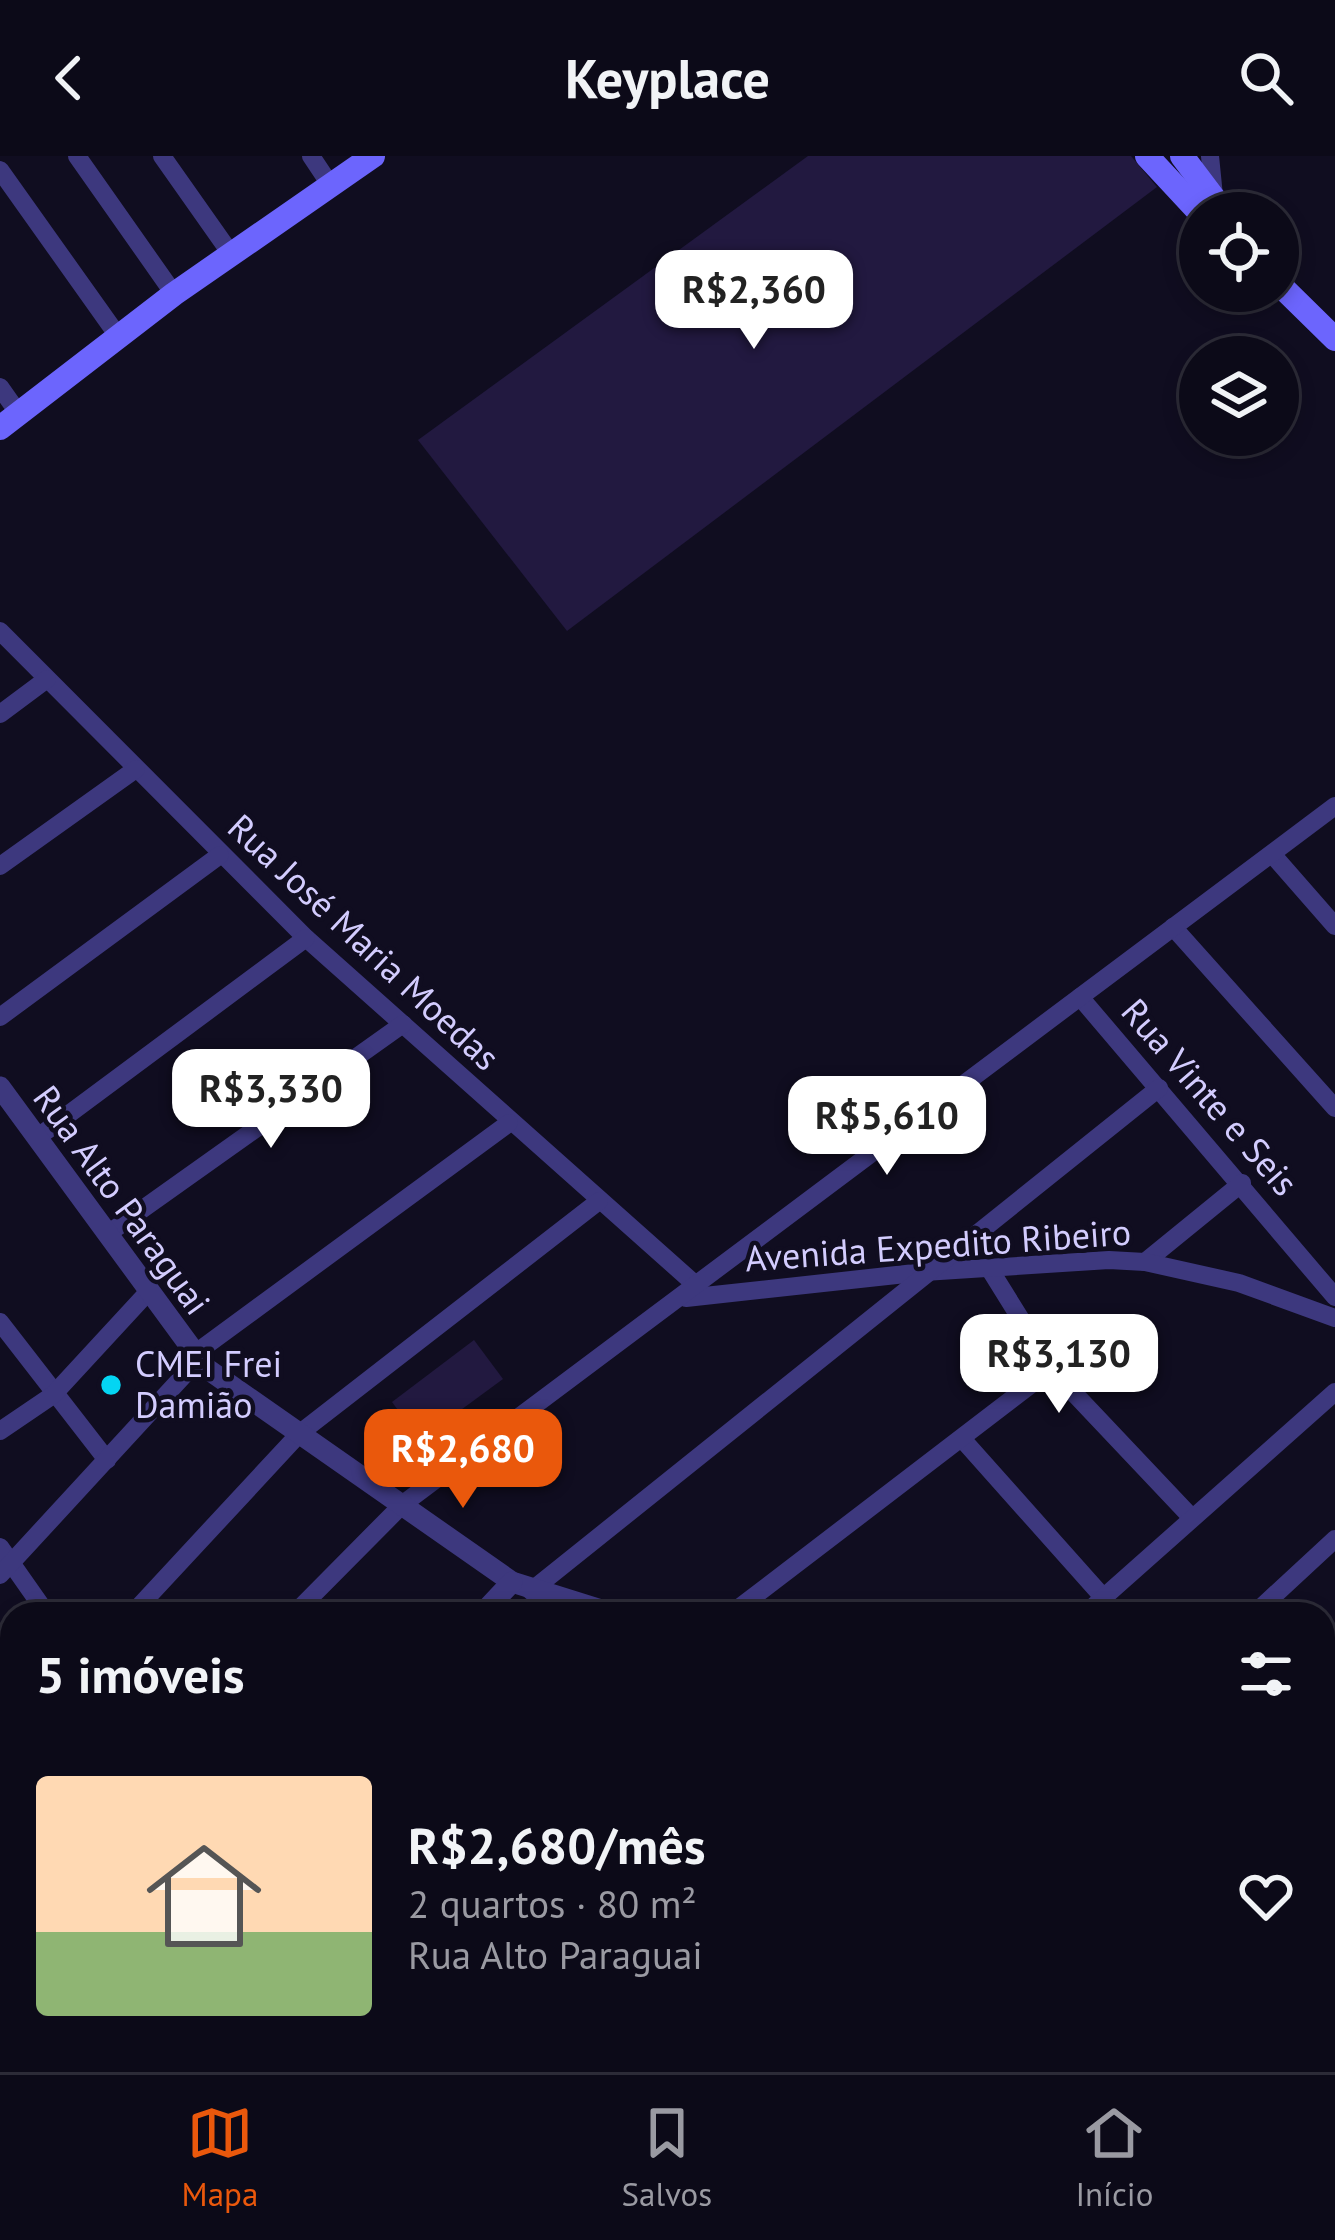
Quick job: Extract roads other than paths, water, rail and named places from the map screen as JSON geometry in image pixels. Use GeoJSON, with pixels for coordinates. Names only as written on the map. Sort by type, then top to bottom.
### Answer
{"type":"FeatureCollection","features":[{"type":"Feature","properties":{"kind":"main road"},"geometry":{"type":"LineString","coordinates":[[10,421],[174,294],[374,156]]}},
{"type":"Feature","properties":{"kind":"main road"},"geometry":{"type":"LineString","coordinates":[[1147,156],[1190,192]]}},
{"type":"Feature","properties":{"kind":"main road"},"geometry":{"type":"LineString","coordinates":[[1182,156],[1202,192]]}},
{"type":"Feature","properties":{"kind":"main road"},"geometry":{"type":"LineString","coordinates":[[1299,303],[1335,339]]}},
{"type":"Feature","properties":{"kind":"street"},"geometry":{"type":"LineString","coordinates":[[77,156],[174,294]]}},
{"type":"Feature","properties":{"kind":"street"},"geometry":{"type":"LineString","coordinates":[[162,156],[231,254]]}},
{"type":"Feature","properties":{"kind":"street"},"geometry":{"type":"LineString","coordinates":[[310,156],[331,186]]}},
{"type":"Feature","properties":{"kind":"street"},"geometry":{"type":"LineString","coordinates":[[1158,156],[1194,192]]}},
{"type":"Feature","properties":{"kind":"street"},"geometry":{"type":"LineString","coordinates":[[1210,156],[1211,192]]}},
{"type":"Feature","properties":{"kind":"street"},"geometry":{"type":"LineString","coordinates":[[0,170],[118,336]]}},
{"type":"Feature","properties":{"kind":"street"},"geometry":{"type":"LineString","coordinates":[[0,387],[10,421]]}},
{"type":"Feature","properties":{"kind":"street","name":"Rua José Maria Moedas"},"geometry":{"type":"LineString","coordinates":[[0,631],[306,938],[599,1201],[689,1292]]}},
{"type":"Feature","properties":{"kind":"street"},"geometry":{"type":"LineString","coordinates":[[0,714],[47,679]]}},
{"type":"Feature","properties":{"kind":"street"},"geometry":{"type":"LineString","coordinates":[[0,866],[136,769]]}},
{"type":"Feature","properties":{"kind":"street"},"geometry":{"type":"LineString","coordinates":[[306,1602],[404,1504],[1335,806]]}},
{"type":"Feature","properties":{"kind":"street"},"geometry":{"type":"LineString","coordinates":[[1272,854],[1335,926]]}},
{"type":"Feature","properties":{"kind":"street"},"geometry":{"type":"LineString","coordinates":[[0,1017],[220,855]]}},
{"type":"Feature","properties":{"kind":"street"},"geometry":{"type":"LineString","coordinates":[[1173,927],[1335,1108]]}},
{"type":"Feature","properties":{"kind":"street"},"geometry":{"type":"LineString","coordinates":[[38,1137],[306,938]]}},
{"type":"Feature","properties":{"kind":"street","name":"Rua Vinte e Seis"},"geometry":{"type":"LineString","coordinates":[[1079,997],[1335,1297]]}},
{"type":"Feature","properties":{"kind":"street"},"geometry":{"type":"LineString","coordinates":[[109,1233],[403,1024]]}},
{"type":"Feature","properties":{"kind":"street","name":"Rua Alto Paraguai"},"geometry":{"type":"LineString","coordinates":[[0,1087],[195,1357],[521,1587],[573,1602]]}},
{"type":"Feature","properties":{"kind":"street"},"geometry":{"type":"LineString","coordinates":[[499,1602],[841,1347],[924,1272],[1159,1088]]}},
{"type":"Feature","properties":{"kind":"street"},"geometry":{"type":"LineString","coordinates":[[37,1602],[4,1562],[107,1460],[195,1357],[509,1123]]}},
{"type":"Feature","properties":{"kind":"street"},"geometry":{"type":"LineString","coordinates":[[1145,1262],[1242,1183]]}},
{"type":"Feature","properties":{"kind":"street"},"geometry":{"type":"LineString","coordinates":[[143,1602],[300,1433],[599,1201]]}},
{"type":"Feature","properties":{"kind":"street","name":"Avenida Expedito Ribeiro"},"geometry":{"type":"LineString","coordinates":[[689,1292],[924,1272],[1145,1262],[1239,1283],[1335,1318]]}},
{"type":"Feature","properties":{"kind":"street"},"geometry":{"type":"LineString","coordinates":[[989,1268],[1053,1370],[1192,1519]]}},
{"type":"Feature","properties":{"kind":"street"},"geometry":{"type":"LineString","coordinates":[[0,1431],[53,1395],[149,1291]]}},
{"type":"Feature","properties":{"kind":"street"},"geometry":{"type":"LineString","coordinates":[[0,1322],[107,1460]]}},
{"type":"Feature","properties":{"kind":"street"},"geometry":{"type":"LineString","coordinates":[[746,1602],[964,1441],[1097,1334]]}},
{"type":"Feature","properties":{"kind":"street"},"geometry":{"type":"LineString","coordinates":[[1097,1602],[1335,1392]]}},
{"type":"Feature","properties":{"kind":"street"},"geometry":{"type":"LineString","coordinates":[[964,1441],[1103,1597]]}},
{"type":"Feature","properties":{"kind":"street"},"geometry":{"type":"LineString","coordinates":[[1267,1602],[1335,1539]]}},
{"type":"Feature","properties":{"kind":"place","name":"CMEI Frei Damião"},"geometry":{"type":"Point","coordinates":[111,1385]}}]}
